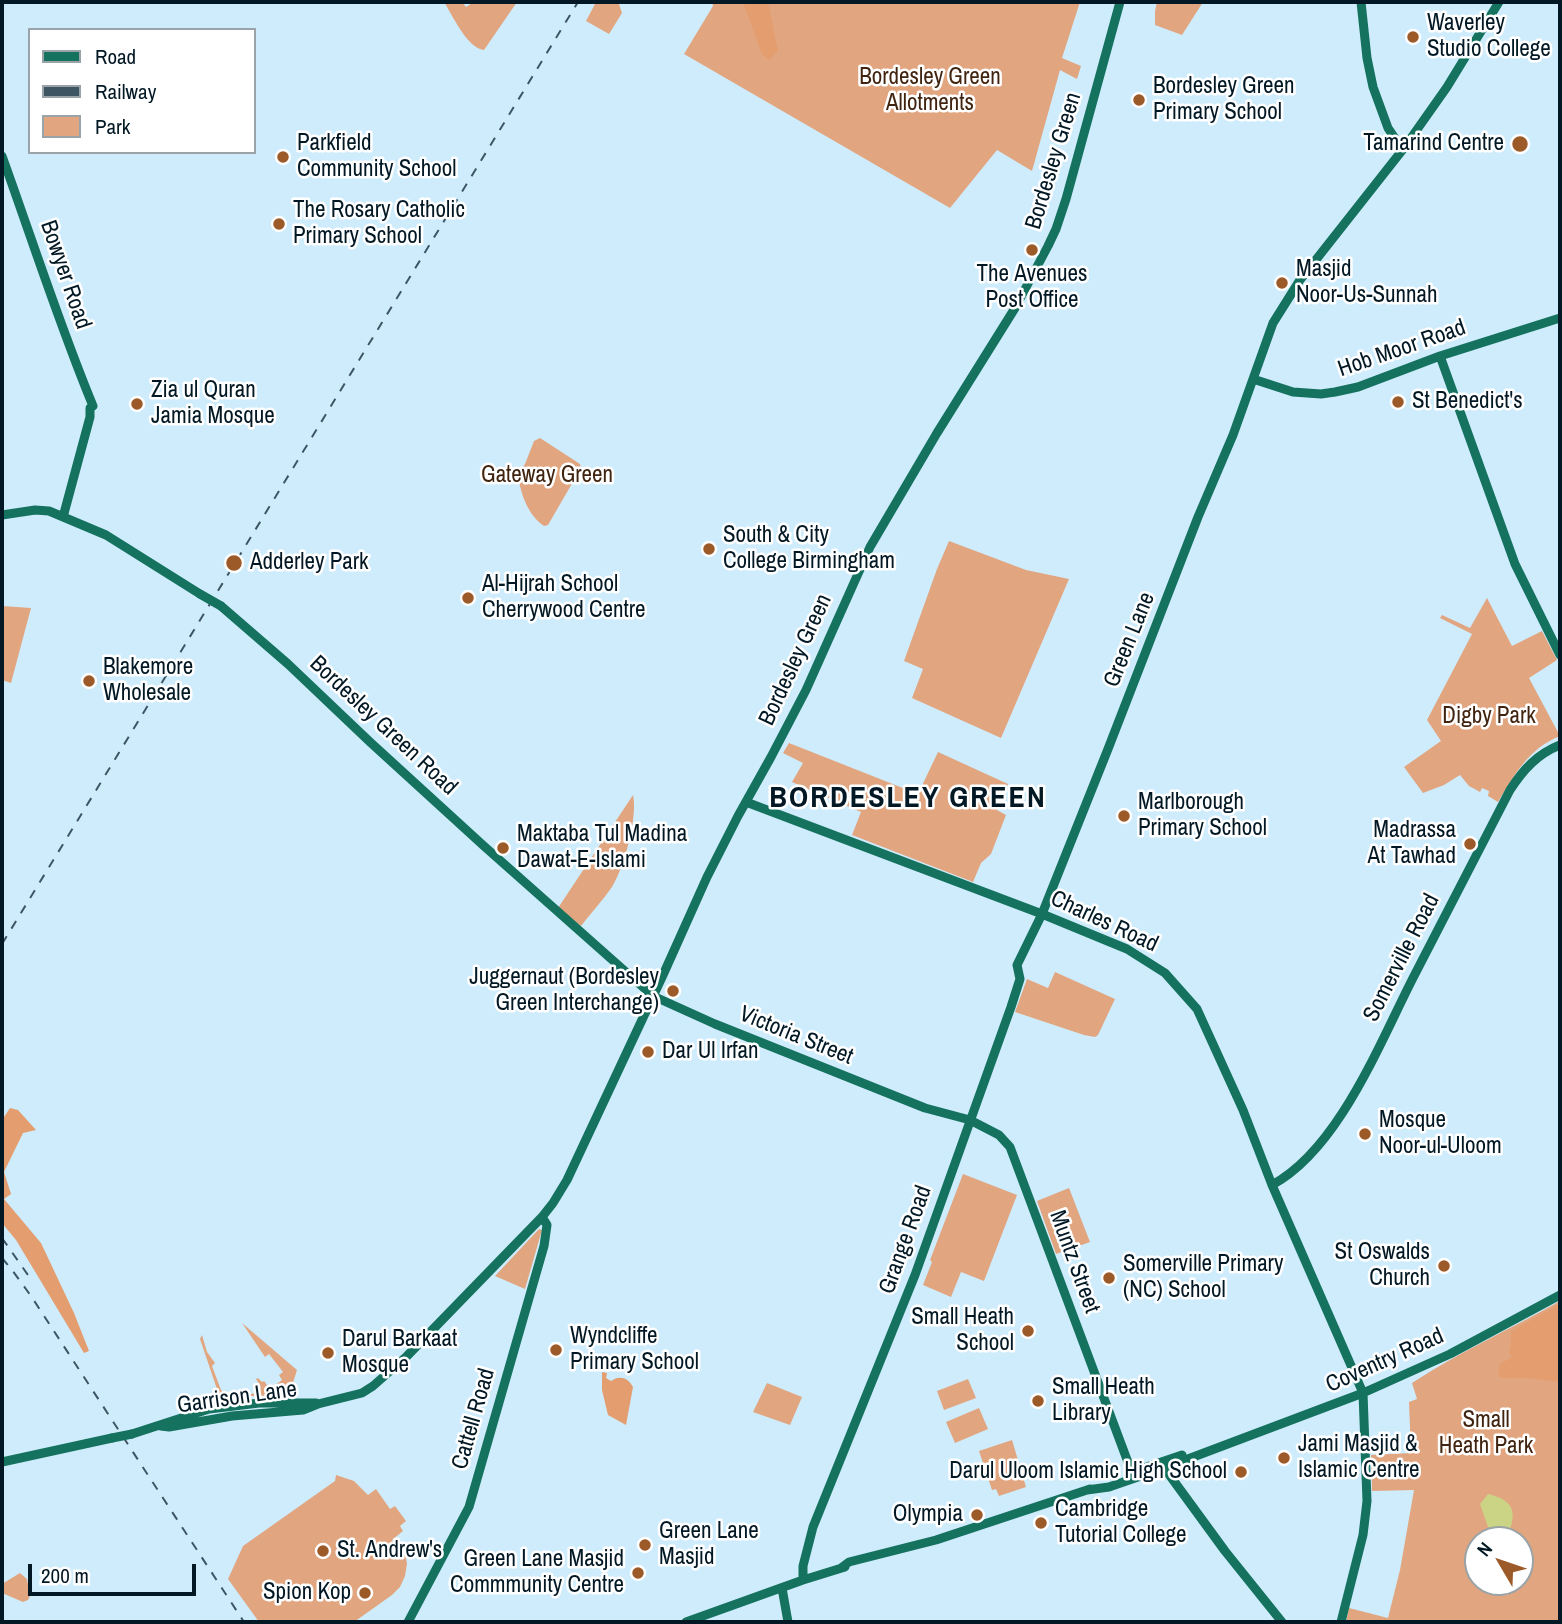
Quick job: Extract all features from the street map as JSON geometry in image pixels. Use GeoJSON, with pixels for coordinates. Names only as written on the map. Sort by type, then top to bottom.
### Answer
{"type":"FeatureCollection","features":[{"type":"Feature","properties":{"kind":"street","name":"Bordesley Green"},"geometry":{"type":"LineString","coordinates":[[542,1217],[567,1180],[722,847],[806,690],[879,530],[1015,308],[1048,246],[1066,199],[1120,2]]}},
{"type":"Feature","properties":{"kind":"street"},"geometry":{"type":"LineString","coordinates":[[1361,2],[1373,87],[1388,128],[1404,148]]}},
{"type":"Feature","properties":{"kind":"street","name":"Green Lane"},"geometry":{"type":"LineString","coordinates":[[1042,914],[1254,379],[1273,323],[1291,293],[1404,148],[1447,87],[1499,2]]}},
{"type":"Feature","properties":{"kind":"street","name":"Bowyer Road"},"geometry":{"type":"LineString","coordinates":[[2,156],[91,407],[63,517]]}},
{"type":"Feature","properties":{"kind":"street","name":"Hob Moor Road"},"geometry":{"type":"LineString","coordinates":[[1254,379],[1293,392],[1321,394],[1358,387],[1440,356],[1560,318]]}},
{"type":"Feature","properties":{"kind":"street"},"geometry":{"type":"LineString","coordinates":[[1440,356],[1515,564],[1560,655]]}},
{"type":"Feature","properties":{"kind":"street","name":"Bordesley Green Road"},"geometry":{"type":"LineString","coordinates":[[2,515],[20,513],[63,517],[106,535],[221,606],[653,996]]}},
{"type":"Feature","properties":{"kind":"street","name":"Somerville Road"},"geometry":{"type":"LineString","coordinates":[[1272,1185],[1302,1161],[1335,1125],[1510,790],[1540,755],[1560,745]]}},
{"type":"Feature","properties":{"kind":"street","name":"Charles Road"},"geometry":{"type":"LineString","coordinates":[[746,802],[1126,948],[1165,973],[1197,1009],[1243,1110],[1272,1185],[1363,1393]]}},
{"type":"Feature","properties":{"kind":"street","name":"Grange Road"},"geometry":{"type":"LineString","coordinates":[[803,1580],[803,1566],[813,1527],[915,1275],[1020,979],[1017,965],[1042,914]]}},
{"type":"Feature","properties":{"kind":"street","name":"Victoria Street"},"geometry":{"type":"LineString","coordinates":[[653,996],[715,1024],[925,1108]]}},
{"type":"Feature","properties":{"kind":"street","name":"Muntz Street"},"geometry":{"type":"LineString","coordinates":[[925,1108],[970,1121],[999,1135],[1010,1147],[1129,1465],[1135,1474]]}},
{"type":"Feature","properties":{"kind":"street","name":"Garrison Lane"},"geometry":{"type":"LineString","coordinates":[[2,1462],[161,1426],[169,1427],[259,1403],[318,1404],[362,1392],[381,1380],[542,1217]]}},
{"type":"Feature","properties":{"kind":"street","name":"Cattell Road"},"geometry":{"type":"LineString","coordinates":[[408,1622],[470,1507],[544,1246],[547,1225],[542,1217]]}},
{"type":"Feature","properties":{"kind":"street","name":"Coventry Road"},"geometry":{"type":"LineString","coordinates":[[685,1622],[841,1568],[849,1562],[975,1528],[1322,1410],[1439,1359],[1560,1295]]}},
{"type":"Feature","properties":{"kind":"street"},"geometry":{"type":"LineString","coordinates":[[1341,1622],[1363,1535],[1367,1501],[1363,1393]]}},
{"type":"Feature","properties":{"kind":"street"},"geometry":{"type":"LineString","coordinates":[[1159,1466],[1283,1622]]}},
{"type":"Feature","properties":{"kind":"street"},"geometry":{"type":"LineString","coordinates":[[782,1588],[788,1622]]}},
{"type":"Feature","properties":{"kind":"green space"},"geometry":{"type":"Polygon","coordinates":[[[444,2],[462,2],[466,7],[474,2],[517,2],[484,50],[466,38],[444,2]]]}},
{"type":"Feature","properties":{"kind":"green space"},"geometry":{"type":"Polygon","coordinates":[[[596,2],[630,2],[619,4],[622,13],[609,34],[586,21],[596,2]]]}},
{"type":"Feature","properties":{"kind":"green space","name":"Bordesley Green Allotments"},"geometry":{"type":"Polygon","coordinates":[[[712,2],[1080,2],[1062,58],[1081,66],[1077,79],[1060,70],[1032,171],[997,150],[950,208],[684,54],[713,6],[712,2]]]}},
{"type":"Feature","properties":{"kind":"green space"},"geometry":{"type":"Polygon","coordinates":[[[1157,2],[1203,2],[1182,35],[1155,25],[1157,2]]]}},
{"type":"Feature","properties":{"kind":"green space","name":"Gateway Green"},"geometry":{"type":"Polygon","coordinates":[[[540,438],[580,464],[581,468],[548,525],[544,526],[533,516],[526,503],[518,474],[534,441],[540,438]]]}},
{"type":"Feature","properties":{"kind":"green space"},"geometry":{"type":"Polygon","coordinates":[[[949,541],[1026,570],[1069,579],[1001,738],[912,698],[923,669],[904,661],[949,541]]]}},
{"type":"Feature","properties":{"kind":"green space","name":"Digby Park"},"geometry":{"type":"Polygon","coordinates":[[[1487,598],[1512,646],[1542,631],[1557,660],[1529,678],[1560,736],[1531,755],[1498,802],[1488,796],[1489,791],[1482,788],[1480,792],[1469,786],[1460,775],[1423,793],[1404,767],[1441,741],[1427,720],[1472,634],[1440,618],[1442,615],[1470,628],[1487,598]]]}},
{"type":"Feature","properties":{"kind":"green space"},"geometry":{"type":"Polygon","coordinates":[[[2,606],[31,608],[11,683],[2,680],[2,606]]]}},
{"type":"Feature","properties":{"kind":"green space"},"geometry":{"type":"Polygon","coordinates":[[[789,743],[918,794],[938,752],[1008,784],[997,810],[1006,815],[991,854],[981,863],[973,882],[852,835],[861,812],[792,782],[803,763],[783,753],[789,743]]]}},
{"type":"Feature","properties":{"kind":"green space"},"geometry":{"type":"Polygon","coordinates":[[[633,795],[632,829],[621,868],[612,887],[581,926],[558,908],[633,795]]]}},
{"type":"Feature","properties":{"kind":"green space"},"geometry":{"type":"Polygon","coordinates":[[[1055,972],[1115,999],[1095,1037],[1015,1012],[1027,979],[1048,988],[1055,972]]]}},
{"type":"Feature","properties":{"kind":"green space"},"geometry":{"type":"Polygon","coordinates":[[[963,1174],[1017,1195],[984,1281],[961,1272],[951,1297],[923,1285],[963,1174]]]}},
{"type":"Feature","properties":{"kind":"green space"},"geometry":{"type":"Polygon","coordinates":[[[1069,1188],[1090,1242],[1056,1254],[1037,1201],[1069,1188]]]}},
{"type":"Feature","properties":{"kind":"green space"},"geometry":{"type":"Polygon","coordinates":[[[539,1229],[542,1230],[525,1289],[495,1276],[539,1229]]]}},
{"type":"Feature","properties":{"kind":"green space","name":"Small Heath Park"},"geometry":{"type":"Polygon","coordinates":[[[1560,1301],[1560,1622],[1346,1622],[1349,1608],[1388,1618],[1400,1570],[1414,1490],[1372,1491],[1371,1455],[1411,1453],[1409,1402],[1417,1399],[1412,1383],[1560,1301]]]}},
{"type":"Feature","properties":{"kind":"green space"},"geometry":{"type":"Polygon","coordinates":[[[242,1323],[297,1370],[289,1395],[227,1400],[219,1395],[200,1339],[202,1335],[207,1352],[215,1363],[212,1366],[221,1390],[227,1396],[257,1393],[261,1387],[256,1379],[258,1378],[270,1389],[282,1380],[279,1375],[283,1372],[269,1354],[265,1357],[242,1323]]]}},
{"type":"Feature","properties":{"kind":"green space"},"geometry":{"type":"Polygon","coordinates":[[[968,1379],[976,1398],[944,1410],[937,1391],[968,1379]]]}},
{"type":"Feature","properties":{"kind":"green space"},"geometry":{"type":"Polygon","coordinates":[[[767,1383],[802,1397],[790,1425],[753,1412],[767,1383]]]}},
{"type":"Feature","properties":{"kind":"green space"},"geometry":{"type":"Polygon","coordinates":[[[979,1408],[988,1429],[955,1443],[946,1422],[979,1408]]]}},
{"type":"Feature","properties":{"kind":"green space"},"geometry":{"type":"Polygon","coordinates":[[[1012,1440],[1026,1487],[999,1496],[996,1489],[992,1490],[979,1451],[1012,1440]]]}},
{"type":"Feature","properties":{"kind":"green space","name":"St. Andrew's"},"geometry":{"type":"Polygon","coordinates":[[[336,1475],[354,1481],[368,1495],[376,1489],[390,1509],[395,1506],[406,1521],[400,1526],[403,1531],[392,1540],[397,1547],[402,1543],[407,1563],[400,1587],[354,1622],[259,1622],[228,1579],[243,1546],[335,1481],[336,1475]]]}},
{"type":"Feature","properties":{"kind":"green space"},"geometry":{"type":"Polygon","coordinates":[[[20,1573],[27,1579],[30,1596],[23,1602],[2,1593],[2,1584],[20,1573]]]}},
{"type":"Feature","properties":{"kind":"shaded area"},"geometry":{"type":"Polygon","coordinates":[[[743,2],[768,2],[778,51],[769,60],[762,54],[743,2]]]}},
{"type":"Feature","properties":{"kind":"shaded area"},"geometry":{"type":"Polygon","coordinates":[[[10,1108],[18,1110],[36,1130],[23,1133],[4,1172],[11,1194],[4,1199],[41,1243],[89,1351],[84,1353],[16,1240],[2,1223],[2,1120],[10,1108]]]}},
{"type":"Feature","properties":{"kind":"shaded area"},"geometry":{"type":"Polygon","coordinates":[[[1560,1304],[1560,1382],[1502,1378],[1498,1375],[1500,1364],[1512,1357],[1509,1352],[1511,1331],[1560,1304]]]}},
{"type":"Feature","properties":{"kind":"shaded area"},"geometry":{"type":"Polygon","coordinates":[[[602,1372],[607,1373],[606,1378],[611,1381],[623,1378],[633,1387],[626,1425],[608,1415],[602,1390],[602,1372]]]}},
{"type":"Feature","properties":{"kind":"shaded area"},"geometry":{"type":"Polygon","coordinates":[[[1488,1494],[1507,1502],[1512,1511],[1511,1526],[1488,1526],[1480,1504],[1488,1494]]]}},
{"type":"Feature","properties":{"kind":"railway"},"geometry":{"type":"LineString","coordinates":[[2,944],[578,2]]}},
{"type":"Feature","properties":{"kind":"railway"},"geometry":{"type":"LineString","coordinates":[[2,1238],[28,1275]]}},
{"type":"Feature","properties":{"kind":"railway"},"geometry":{"type":"LineString","coordinates":[[2,1258],[31,1296],[244,1622]]}},
{"type":"Feature","properties":{"kind":"place","name":"Waverley Studio College"},"geometry":{"type":"Point","coordinates":[1413,37]}},
{"type":"Feature","properties":{"kind":"place","name":"Bordesley Green Primary School"},"geometry":{"type":"Point","coordinates":[1139,100]}},
{"type":"Feature","properties":{"kind":"place","name":"Tamarind Centre"},"geometry":{"type":"Point","coordinates":[1520,144]}},
{"type":"Feature","properties":{"kind":"place","name":"Parkfield Community School"},"geometry":{"type":"Point","coordinates":[283,157]}},
{"type":"Feature","properties":{"kind":"place","name":"The Rosary Catholic Primary School"},"geometry":{"type":"Point","coordinates":[279,224]}},
{"type":"Feature","properties":{"kind":"place","name":"The Avenues Post Office"},"geometry":{"type":"Point","coordinates":[1032,250]}},
{"type":"Feature","properties":{"kind":"place","name":"Masjid Noor-Us-Sunnah"},"geometry":{"type":"Point","coordinates":[1282,283]}},
{"type":"Feature","properties":{"kind":"place","name":"St Benedict's"},"geometry":{"type":"Point","coordinates":[1398,402]}},
{"type":"Feature","properties":{"kind":"place","name":"Zia ul Quran Jamia Mosque"},"geometry":{"type":"Point","coordinates":[137,404]}},
{"type":"Feature","properties":{"kind":"place","name":"South & City College Birmingham"},"geometry":{"type":"Point","coordinates":[709,549]}},
{"type":"Feature","properties":{"kind":"place","name":"Adderley Park"},"geometry":{"type":"Point","coordinates":[234,563]}},
{"type":"Feature","properties":{"kind":"place","name":"Al-Hijrah School Cherrywood Centre"},"geometry":{"type":"Point","coordinates":[468,598]}},
{"type":"Feature","properties":{"kind":"place","name":"Blakemore Wholesale"},"geometry":{"type":"Point","coordinates":[89,681]}},
{"type":"Feature","properties":{"kind":"place","name":"Marlborough Primary School"},"geometry":{"type":"Point","coordinates":[1124,816]}},
{"type":"Feature","properties":{"kind":"place","name":"Madrassa At Tawhad"},"geometry":{"type":"Point","coordinates":[1470,844]}},
{"type":"Feature","properties":{"kind":"place","name":"Maktaba Tul Madina Dawat-E-Islami"},"geometry":{"type":"Point","coordinates":[503,848]}},
{"type":"Feature","properties":{"kind":"place","name":"Juggernaut (Bordesley Green Interchange)"},"geometry":{"type":"Point","coordinates":[673,991]}},
{"type":"Feature","properties":{"kind":"place","name":"Dar Ul Irfan"},"geometry":{"type":"Point","coordinates":[648,1052]}},
{"type":"Feature","properties":{"kind":"place","name":"Mosque Noor-ul-Uloom"},"geometry":{"type":"Point","coordinates":[1365,1134]}},
{"type":"Feature","properties":{"kind":"place","name":"St Oswalds Church"},"geometry":{"type":"Point","coordinates":[1444,1266]}},
{"type":"Feature","properties":{"kind":"place","name":"Somerville Primary (NC) School"},"geometry":{"type":"Point","coordinates":[1109,1278]}},
{"type":"Feature","properties":{"kind":"place","name":"Small Heath School"},"geometry":{"type":"Point","coordinates":[1028,1331]}},
{"type":"Feature","properties":{"kind":"place","name":"Wyndcliffe Primary School"},"geometry":{"type":"Point","coordinates":[556,1350]}},
{"type":"Feature","properties":{"kind":"place","name":"Darul Barkaat Mosque"},"geometry":{"type":"Point","coordinates":[328,1353]}},
{"type":"Feature","properties":{"kind":"place","name":"Small Heath Library"},"geometry":{"type":"Point","coordinates":[1038,1401]}},
{"type":"Feature","properties":{"kind":"place","name":"Jami Masjid & Islamic Centre"},"geometry":{"type":"Point","coordinates":[1284,1458]}},
{"type":"Feature","properties":{"kind":"place","name":"Darul Uloom Islamic High School"},"geometry":{"type":"Point","coordinates":[1241,1472]}},
{"type":"Feature","properties":{"kind":"place","name":"Olympia"},"geometry":{"type":"Point","coordinates":[977,1515]}},
{"type":"Feature","properties":{"kind":"place","name":"Cambridge Tutorial College"},"geometry":{"type":"Point","coordinates":[1041,1523]}},
{"type":"Feature","properties":{"kind":"place","name":"Green Lane Masjid"},"geometry":{"type":"Point","coordinates":[645,1545]}},
{"type":"Feature","properties":{"kind":"place","name":"St. Andrew's"},"geometry":{"type":"Point","coordinates":[323,1551]}},
{"type":"Feature","properties":{"kind":"place","name":"Green Lane Masjid Commmunity Centre"},"geometry":{"type":"Point","coordinates":[638,1573]}},
{"type":"Feature","properties":{"kind":"place","name":"Spion Kop"},"geometry":{"type":"Point","coordinates":[365,1593]}},
{"type":"Feature","properties":{"kind":"district","name":"BORDESLEY GREEN"},"geometry":{"type":"Point","coordinates":[908,799]}}]}
